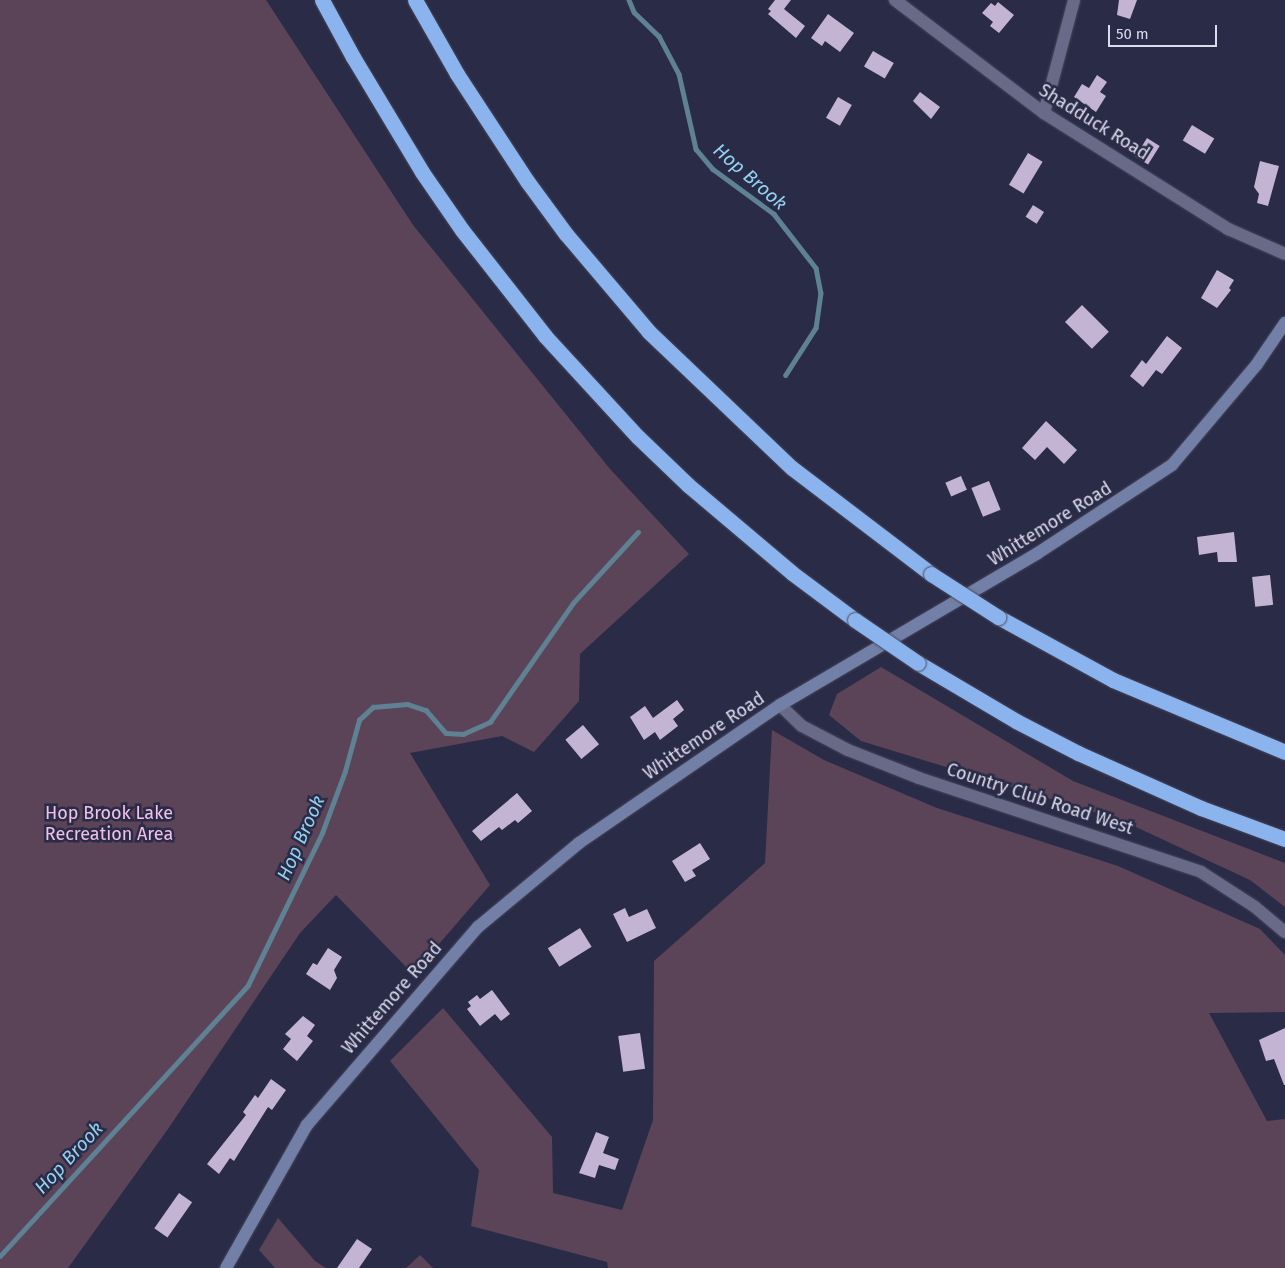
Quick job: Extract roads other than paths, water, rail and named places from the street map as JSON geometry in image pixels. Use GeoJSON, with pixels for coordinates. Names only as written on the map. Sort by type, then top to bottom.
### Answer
{"type":"FeatureCollection","features":[{"type":"Feature","properties":{"kind":"highway"},"geometry":{"type":"LineString","coordinates":[[322,0],[352,58],[422,172],[480,254],[545,336],[638,437],[688,485],[792,573],[855,620],[918,663],[1016,721],[1078,753],[1201,808],[1285,839]]}},
{"type":"Feature","properties":{"kind":"highway"},"geometry":{"type":"LineString","coordinates":[[415,0],[456,74],[527,182],[566,234],[649,332],[792,468],[931,574],[998,617],[1113,680],[1285,752]]}},
{"type":"Feature","properties":{"kind":"main road","name":"Whittemore Road"},"geometry":{"type":"LineString","coordinates":[[226,1268],[312,1118],[478,927],[579,843],[780,705],[1038,554],[1172,464],[1251,372],[1285,323]]}},
{"type":"Feature","properties":{"kind":"street","name":"Shadduck Road"},"geometry":{"type":"LineString","coordinates":[[895,0],[1044,113],[1228,229],[1285,254]]}},
{"type":"Feature","properties":{"kind":"street"},"geometry":{"type":"LineString","coordinates":[[1044,113],[1074,0]]}},
{"type":"Feature","properties":{"kind":"street","name":"Country Club Road West"},"geometry":{"type":"LineString","coordinates":[[780,705],[802,726],[848,750],[902,771],[1201,872],[1255,907],[1285,932]]}},
{"type":"Feature","properties":{"kind":"waterway","name":"Hop Brook"},"geometry":{"type":"LineString","coordinates":[[629,0],[634,12],[659,36],[679,74],[696,149],[713,169],[774,214],[816,268],[821,293],[816,328],[786,375]]}},
{"type":"Feature","properties":{"kind":"waterway","name":"Hop Brook"},"geometry":{"type":"LineString","coordinates":[[0,1256],[248,985],[322,833],[345,771],[359,720],[373,707],[407,704],[426,710],[446,733],[463,734],[490,722],[573,603],[638,532]]}},
{"type":"Feature","properties":{"kind":"park label","name":"Hop Brook Lake Recreation Area"},"geometry":{"type":"Point","coordinates":[109,824]}}]}
